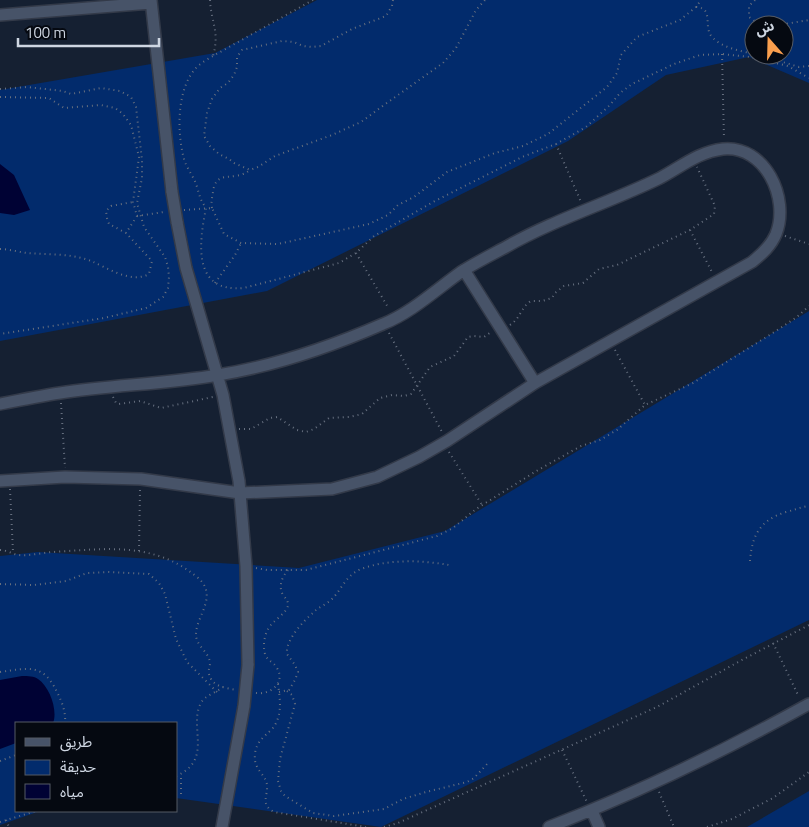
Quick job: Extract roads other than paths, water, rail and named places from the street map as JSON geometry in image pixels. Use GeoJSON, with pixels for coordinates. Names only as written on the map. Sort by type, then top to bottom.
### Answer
{"type":"FeatureCollection","features":[{"type":"Feature","properties":{"kind":"street"},"geometry":{"type":"LineString","coordinates":[[0,15],[151,1],[177,222],[186,268],[218,376],[230,430],[240,493],[246,566],[248,665],[244,706],[222,827]]}},
{"type":"Feature","properties":{"kind":"street"},"geometry":{"type":"LineString","coordinates":[[0,404],[60,393],[218,376],[270,365],[305,354],[390,322],[464,270],[529,234],[661,178],[693,158],[721,150],[732,149],[748,154],[764,166],[772,178],[779,198],[780,216],[776,233],[767,249],[752,262],[535,383],[419,457],[377,477],[332,489],[240,493],[141,479],[65,477],[5,480]]}},
{"type":"Feature","properties":{"kind":"street"},"geometry":{"type":"LineString","coordinates":[[464,270],[535,383]]}},
{"type":"Feature","properties":{"kind":"street"},"geometry":{"type":"LineString","coordinates":[[549,827],[592,811],[656,783],[747,738],[806,705]]}},
{"type":"Feature","properties":{"kind":"street"},"geometry":{"type":"LineString","coordinates":[[592,811],[599,827]]}},
{"type":"Feature","properties":{"kind":"water"},"geometry":{"type":"Polygon","coordinates":[[[0,164],[14,175],[30,210],[14,215],[0,213],[0,164]]]}},
{"type":"Feature","properties":{"kind":"water"},"geometry":{"type":"Polygon","coordinates":[[[22,676],[36,678],[46,688],[52,699],[54,718],[53,722],[15,722],[15,743],[0,749],[0,680],[22,676]]]}}]}
